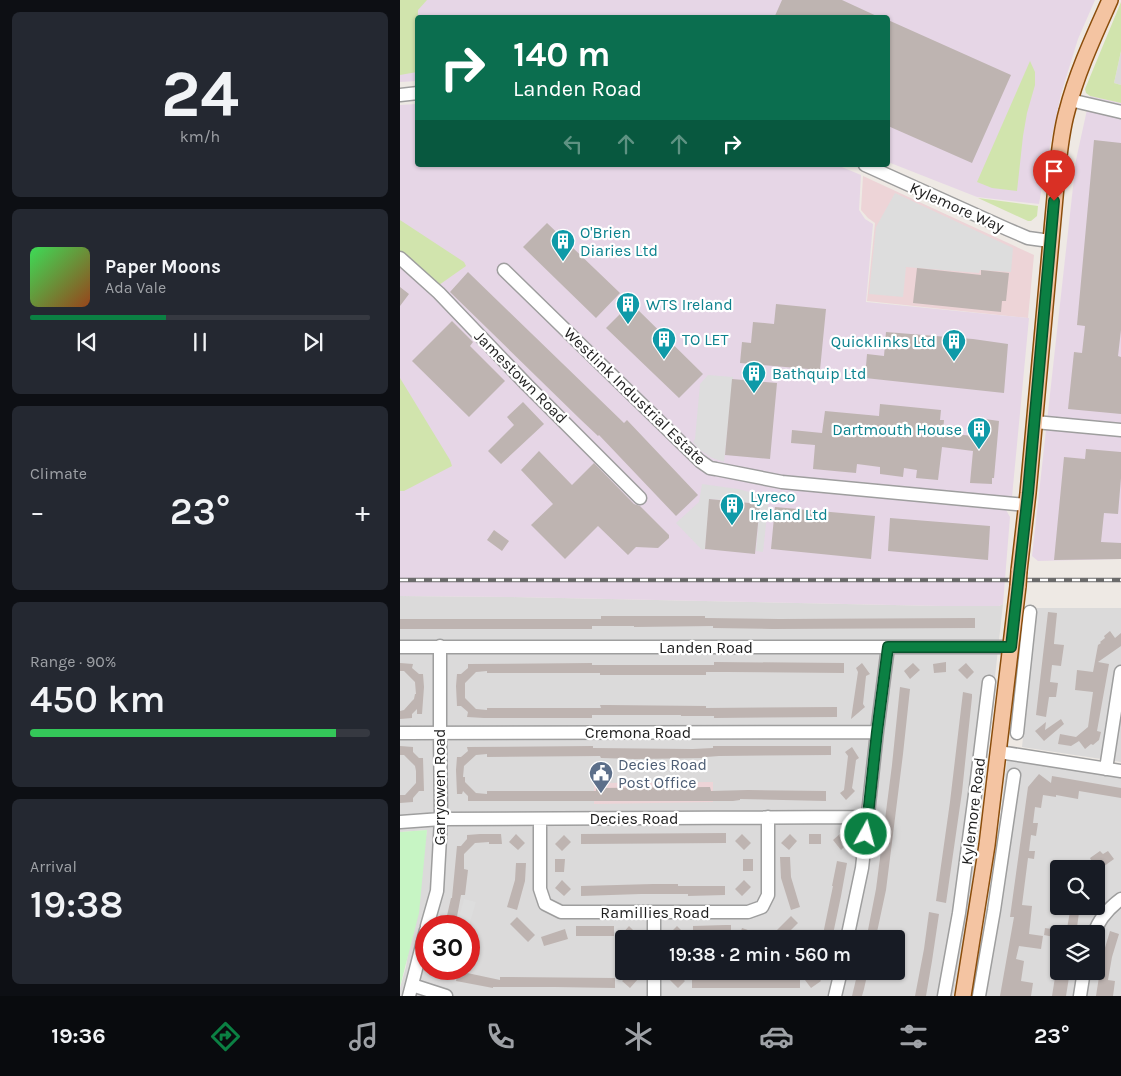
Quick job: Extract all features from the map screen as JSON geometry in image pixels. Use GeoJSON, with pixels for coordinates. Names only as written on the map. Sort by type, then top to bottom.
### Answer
{"type":"FeatureCollection","features":[{"type":"Feature","properties":{"kind":"main road","name":"Kylemore Road"},"geometry":{"type":"LineString","coordinates":[[964,989],[990,820],[1011,647],[1024,618],[1016,598],[1060,146],[1070,100],[1084,59],[1110,0]]}},
{"type":"Feature","properties":{"kind":"street"},"geometry":{"type":"LineString","coordinates":[[400,95],[415,93]]}},
{"type":"Feature","properties":{"kind":"street"},"geometry":{"type":"LineString","coordinates":[[1070,100],[1121,112]]}},
{"type":"Feature","properties":{"kind":"street","name":"Kylemore Way"},"geometry":{"type":"LineString","coordinates":[[869,167],[1014,232],[1032,239],[1050,241]]}},
{"type":"Feature","properties":{"kind":"street","name":"Jamestown Road"},"geometry":{"type":"LineString","coordinates":[[400,258],[439,293],[527,385],[640,498]]}},
{"type":"Feature","properties":{"kind":"street","name":"Westlink Industrial Estate"},"geometry":{"type":"LineString","coordinates":[[504,270],[691,453],[710,468],[782,482],[1026,505]]}},
{"type":"Feature","properties":{"kind":"street"},"geometry":{"type":"LineString","coordinates":[[1034,422],[1121,430]]}},
{"type":"Feature","properties":{"kind":"street","name":"Kylemore Road"},"geometry":{"type":"LineString","coordinates":[[1017,733],[1024,618]]}},
{"type":"Feature","properties":{"kind":"street","name":"Landen Road"},"geometry":{"type":"LineString","coordinates":[[400,646],[1011,647]]}},
{"type":"Feature","properties":{"kind":"street","name":"Garryowen Road"},"geometry":{"type":"LineString","coordinates":[[430,915],[437,891],[441,818],[440,646]]}},
{"type":"Feature","properties":{"kind":"street"},"geometry":{"type":"LineString","coordinates":[[849,930],[862,868],[888,647]]}},
{"type":"Feature","properties":{"kind":"street"},"geometry":{"type":"LineString","coordinates":[[1106,769],[1121,672]]}},
{"type":"Feature","properties":{"kind":"street","name":"Kylemore Road"},"geometry":{"type":"LineString","coordinates":[[944,996],[959,913],[989,682]]}},
{"type":"Feature","properties":{"kind":"street"},"geometry":{"type":"LineString","coordinates":[[1003,716],[1019,717]]}},
{"type":"Feature","properties":{"kind":"street","name":"Cremona Road"},"geometry":{"type":"LineString","coordinates":[[400,733],[877,732]]}},
{"type":"Feature","properties":{"kind":"street"},"geometry":{"type":"LineString","coordinates":[[999,752],[1121,771]]}},
{"type":"Feature","properties":{"kind":"street","name":"Kylemore Road"},"geometry":{"type":"LineString","coordinates":[[964,989],[980,991],[1014,775]]}},
{"type":"Feature","properties":{"kind":"street","name":"Ramillies Road"},"geometry":{"type":"LineString","coordinates":[[540,819],[540,889],[545,904],[561,912],[748,912],[762,907],[768,895],[768,817]]}},
{"type":"Feature","properties":{"kind":"street","name":"Decies Road"},"geometry":{"type":"LineString","coordinates":[[400,822],[441,818],[868,818]]}},
{"type":"Feature","properties":{"kind":"street"},"geometry":{"type":"LineString","coordinates":[[990,820],[1007,822]]}},
{"type":"Feature","properties":{"kind":"street"},"geometry":{"type":"LineString","coordinates":[[1098,925],[1110,907],[1121,898]]}},
{"type":"Feature","properties":{"kind":"street"},"geometry":{"type":"LineString","coordinates":[[654,912],[654,930]]}},
{"type":"Feature","properties":{"kind":"street"},"geometry":{"type":"LineString","coordinates":[[955,939],[972,942]]}},
{"type":"Feature","properties":{"kind":"street"},"geometry":{"type":"LineString","coordinates":[[415,971],[410,990],[446,996]]}},
{"type":"Feature","properties":{"kind":"street"},"geometry":{"type":"LineString","coordinates":[[654,980],[654,996]]}},
{"type":"Feature","properties":{"kind":"street"},"geometry":{"type":"LineString","coordinates":[[835,996],[839,980]]}},
{"type":"Feature","properties":{"kind":"street"},"geometry":{"type":"LineString","coordinates":[[1080,996],[1083,980]]}},
{"type":"Feature","properties":{"kind":"shaded area"},"geometry":{"type":"Polygon","coordinates":[[[400,0],[1095,0],[1078,39],[1061,94],[1039,204],[977,197],[890,163],[890,15],[415,15],[415,81],[400,82],[400,0]]]}},
{"type":"Feature","properties":{"kind":"shaded area"},"geometry":{"type":"Polygon","coordinates":[[[1121,51],[1121,85],[1114,83],[1121,51]]]}},
{"type":"Feature","properties":{"kind":"shaded area"},"geometry":{"type":"Polygon","coordinates":[[[1090,96],[1121,103],[1121,559],[1038,561],[1032,556],[1076,160],[1090,96]]]}},
{"type":"Feature","properties":{"kind":"shaded area"},"geometry":{"type":"Polygon","coordinates":[[[415,104],[415,167],[842,167],[861,175],[859,210],[865,219],[873,224],[866,302],[1029,318],[1012,497],[1008,499],[1006,510],[1010,517],[1003,604],[999,606],[941,606],[400,596],[400,105],[415,104]]]}},
{"type":"Feature","properties":{"kind":"shaded area"},"geometry":{"type":"Polygon","coordinates":[[[863,176],[1034,255],[1028,318],[867,301],[875,223],[861,210],[863,176]]]}},
{"type":"Feature","properties":{"kind":"shaded area"},"geometry":{"type":"Polygon","coordinates":[[[895,193],[1013,248],[1011,272],[980,270],[979,273],[906,267],[903,297],[869,294],[876,227],[895,193]]]}},
{"type":"Feature","properties":{"kind":"shaded area"},"geometry":{"type":"Polygon","coordinates":[[[708,375],[733,377],[724,462],[712,458],[700,450],[693,442],[695,439],[700,384],[708,375]]]}},
{"type":"Feature","properties":{"kind":"shaded area"},"geometry":{"type":"Polygon","coordinates":[[[702,484],[738,489],[769,497],[763,552],[756,551],[760,504],[710,499],[705,549],[702,550],[676,523],[699,502],[702,484]]]}},
{"type":"Feature","properties":{"kind":"shaded area"},"geometry":{"type":"Polygon","coordinates":[[[400,596],[941,606],[999,606],[1003,604],[969,912],[953,996],[400,996],[427,830],[400,832],[400,596]]]}},
{"type":"Feature","properties":{"kind":"shaded area"},"geometry":{"type":"Polygon","coordinates":[[[1037,608],[1121,608],[1121,762],[1022,747],[1037,608]]]}},
{"type":"Feature","properties":{"kind":"shaded area"},"geometry":{"type":"Polygon","coordinates":[[[1007,761],[1031,761],[1121,777],[1121,996],[971,996],[994,870],[1007,761]]]}},
{"type":"Feature","properties":{"kind":"shaded area"},"geometry":{"type":"Polygon","coordinates":[[[713,782],[713,802],[594,804],[594,783],[713,782]]]}},
{"type":"Feature","properties":{"kind":"shaded area"},"geometry":{"type":"Polygon","coordinates":[[[464,899],[476,902],[472,915],[459,915],[464,899]]]}},
{"type":"Feature","properties":{"kind":"green space"},"geometry":{"type":"Polygon","coordinates":[[[400,0],[427,0],[418,10],[418,15],[415,15],[415,72],[400,75],[400,0]]]}},
{"type":"Feature","properties":{"kind":"green space"},"geometry":{"type":"Polygon","coordinates":[[[1121,2],[1121,51],[1114,83],[1121,85],[1121,103],[1090,96],[1086,93],[1085,89],[1121,2]]]}},
{"type":"Feature","properties":{"kind":"green space"},"geometry":{"type":"Polygon","coordinates":[[[1030,61],[1035,72],[1035,85],[1023,136],[1017,191],[992,188],[977,182],[1030,61]]]}},
{"type":"Feature","properties":{"kind":"green space"},"geometry":{"type":"Polygon","coordinates":[[[978,198],[1038,206],[1037,216],[1028,221],[978,198]]]}},
{"type":"Feature","properties":{"kind":"green space"},"geometry":{"type":"Polygon","coordinates":[[[400,220],[464,262],[466,266],[439,285],[400,255],[400,220]]]}},
{"type":"Feature","properties":{"kind":"green space"},"geometry":{"type":"Polygon","coordinates":[[[400,378],[452,466],[404,491],[400,491],[400,378]]]}},
{"type":"Feature","properties":{"kind":"green space"},"geometry":{"type":"Polygon","coordinates":[[[427,830],[419,913],[418,915],[415,915],[415,929],[400,987],[400,832],[427,830]]]}},
{"type":"Feature","properties":{"kind":"building"},"geometry":{"type":"Polygon","coordinates":[[[782,0],[842,0],[874,15],[775,15],[782,0]]]}},
{"type":"Feature","properties":{"kind":"building"},"geometry":{"type":"Polygon","coordinates":[[[890,21],[1011,75],[972,163],[890,127],[890,21]]]}},
{"type":"Feature","properties":{"kind":"building"},"geometry":{"type":"Polygon","coordinates":[[[1094,140],[1121,143],[1121,330],[1118,356],[1121,357],[1121,414],[1068,409],[1074,352],[1082,353],[1085,326],[1077,325],[1094,140]]]}},
{"type":"Feature","properties":{"kind":"building"},"geometry":{"type":"Polygon","coordinates":[[[547,223],[620,293],[596,318],[523,247],[547,223]]]}},
{"type":"Feature","properties":{"kind":"building"},"geometry":{"type":"Polygon","coordinates":[[[917,268],[981,275],[981,270],[1009,273],[1006,301],[1002,301],[1001,312],[913,303],[917,268]]]}},
{"type":"Feature","properties":{"kind":"building"},"geometry":{"type":"Polygon","coordinates":[[[468,272],[624,423],[627,420],[698,495],[676,516],[599,435],[580,419],[450,292],[468,272]]]}},
{"type":"Feature","properties":{"kind":"building"},"geometry":{"type":"Polygon","coordinates":[[[400,287],[409,294],[400,306],[400,287]]]}},
{"type":"Feature","properties":{"kind":"building"},"geometry":{"type":"Polygon","coordinates":[[[631,303],[703,374],[679,398],[606,328],[631,303]]]}},
{"type":"Feature","properties":{"kind":"building"},"geometry":{"type":"Polygon","coordinates":[[[776,304],[826,309],[820,370],[740,363],[742,342],[751,343],[753,322],[774,324],[776,304]]]}},
{"type":"Feature","properties":{"kind":"building"},"geometry":{"type":"Polygon","coordinates":[[[452,321],[473,342],[470,346],[505,381],[469,417],[412,361],[452,321]]]}},
{"type":"Feature","properties":{"kind":"building"},"geometry":{"type":"Polygon","coordinates":[[[886,332],[973,339],[1008,344],[1004,393],[865,378],[867,354],[884,356],[886,332]]]}},
{"type":"Feature","properties":{"kind":"building"},"geometry":{"type":"Polygon","coordinates":[[[732,379],[777,383],[770,459],[725,455],[732,379]]]}},
{"type":"Feature","properties":{"kind":"building"},"geometry":{"type":"Polygon","coordinates":[[[523,402],[544,424],[501,464],[488,451],[514,425],[507,417],[523,402]]]}},
{"type":"Feature","properties":{"kind":"building"},"geometry":{"type":"Polygon","coordinates":[[[880,404],[941,410],[940,420],[944,420],[943,433],[984,437],[985,419],[999,421],[992,484],[970,483],[973,451],[942,447],[938,480],[916,478],[917,470],[904,468],[903,477],[880,474],[880,467],[857,464],[856,473],[813,469],[815,445],[791,443],[792,430],[822,433],[825,411],[879,416],[880,404]]]}},
{"type":"Feature","properties":{"kind":"building"},"geometry":{"type":"Polygon","coordinates":[[[1086,449],[1121,452],[1118,514],[1104,513],[1101,542],[1121,543],[1121,559],[1054,560],[1064,457],[1085,459],[1086,449]]]}},
{"type":"Feature","properties":{"kind":"building"},"geometry":{"type":"Polygon","coordinates":[[[539,451],[572,485],[594,463],[634,504],[640,506],[669,535],[669,538],[658,548],[636,547],[628,555],[598,526],[565,559],[531,525],[553,504],[521,470],[539,451]]]}},
{"type":"Feature","properties":{"kind":"building","name":"Lyreco Ireland Ltd"},"geometry":{"type":"Polygon","coordinates":[[[709,499],[760,504],[755,554],[705,549],[709,499]]]}},
{"type":"Feature","properties":{"kind":"building"},"geometry":{"type":"Polygon","coordinates":[[[775,507],[875,516],[871,559],[771,549],[775,507]]]}},
{"type":"Feature","properties":{"kind":"building"},"geometry":{"type":"Polygon","coordinates":[[[890,518],[990,526],[988,560],[888,551],[890,518]]]}},
{"type":"Feature","properties":{"kind":"building"},"geometry":{"type":"Polygon","coordinates":[[[494,530],[509,541],[502,551],[487,540],[494,530]]]}},
{"type":"Feature","properties":{"kind":"building"},"geometry":{"type":"Polygon","coordinates":[[[1048,612],[1057,613],[1054,644],[1064,645],[1061,666],[1052,665],[1050,682],[1058,683],[1056,697],[1049,697],[1046,717],[1036,715],[1048,612]]]}},
{"type":"Feature","properties":{"kind":"building"},"geometry":{"type":"Polygon","coordinates":[[[601,616],[705,616],[705,618],[779,619],[975,618],[975,628],[772,629],[713,628],[713,626],[592,626],[592,629],[400,629],[400,619],[601,619],[601,616]]]}},
{"type":"Feature","properties":{"kind":"building"},"geometry":{"type":"Polygon","coordinates":[[[1110,631],[1115,638],[1121,633],[1121,646],[1098,662],[1109,664],[1097,731],[1101,732],[1099,740],[1085,749],[1079,741],[1071,746],[1058,744],[1060,734],[1076,737],[1088,727],[1093,692],[1075,690],[1077,670],[1093,672],[1098,645],[1110,631]]]}},
{"type":"Feature","properties":{"kind":"building"},"geometry":{"type":"Polygon","coordinates":[[[714,662],[844,663],[844,673],[706,672],[706,675],[600,675],[600,673],[487,673],[487,671],[476,672],[465,683],[465,698],[476,709],[487,710],[487,708],[601,708],[600,705],[706,706],[706,708],[837,707],[837,717],[714,718],[714,716],[681,715],[592,715],[592,718],[484,718],[467,717],[468,712],[461,706],[457,706],[457,674],[461,674],[468,668],[468,664],[592,663],[592,665],[714,665],[714,662]]]}},
{"type":"Feature","properties":{"kind":"building"},"geometry":{"type":"Polygon","coordinates":[[[946,662],[946,672],[934,673],[933,664],[946,662]]]}},
{"type":"Feature","properties":{"kind":"building"},"geometry":{"type":"Polygon","coordinates":[[[400,663],[413,664],[412,668],[419,674],[423,674],[422,714],[417,714],[417,709],[412,714],[412,718],[400,719],[400,711],[404,710],[416,694],[415,682],[404,671],[400,671],[400,663]]]}},
{"type":"Feature","properties":{"kind":"building"},"geometry":{"type":"Polygon","coordinates":[[[862,663],[870,674],[866,676],[863,704],[865,707],[851,719],[858,672],[856,668],[862,663]]]}},
{"type":"Feature","properties":{"kind":"building"},"geometry":{"type":"Polygon","coordinates":[[[913,663],[920,670],[910,679],[904,671],[913,663]]]}},
{"type":"Feature","properties":{"kind":"building"},"geometry":{"type":"Polygon","coordinates":[[[966,663],[974,672],[967,679],[958,670],[966,663]]]}},
{"type":"Feature","properties":{"kind":"building"},"geometry":{"type":"Polygon","coordinates":[[[900,687],[910,689],[886,890],[877,930],[868,930],[876,889],[900,687]]]}},
{"type":"Feature","properties":{"kind":"building"},"geometry":{"type":"Polygon","coordinates":[[[963,692],[972,694],[972,697],[962,792],[946,903],[936,901],[963,692]]]}},
{"type":"Feature","properties":{"kind":"building"},"geometry":{"type":"Polygon","coordinates":[[[1061,719],[1064,724],[1044,741],[1035,731],[1046,722],[1045,730],[1061,719]]]}},
{"type":"Feature","properties":{"kind":"building"},"geometry":{"type":"Polygon","coordinates":[[[400,746],[413,747],[413,752],[419,758],[423,758],[424,791],[419,791],[413,798],[413,802],[400,803],[400,795],[405,795],[416,783],[416,771],[415,766],[404,755],[400,755],[400,746]]]}},
{"type":"Feature","properties":{"kind":"building"},"geometry":{"type":"Polygon","coordinates":[[[593,746],[593,748],[693,749],[713,748],[713,746],[831,746],[831,755],[635,759],[601,758],[600,756],[487,757],[487,754],[476,755],[464,766],[463,777],[465,777],[465,782],[476,793],[487,794],[487,791],[596,791],[596,788],[710,787],[711,791],[826,791],[826,801],[740,799],[733,801],[468,801],[468,796],[463,791],[462,794],[457,794],[457,757],[461,757],[468,751],[467,747],[593,746]]]}},
{"type":"Feature","properties":{"kind":"building"},"geometry":{"type":"Polygon","coordinates":[[[852,747],[859,758],[856,760],[852,788],[855,791],[846,800],[840,793],[844,790],[845,782],[848,756],[845,752],[852,747]]]}},
{"type":"Feature","properties":{"kind":"building"},"geometry":{"type":"Polygon","coordinates":[[[1039,774],[1051,783],[1052,776],[1121,788],[1121,798],[1079,791],[1078,799],[1043,795],[1041,808],[1035,807],[1033,823],[1038,823],[1036,836],[1031,835],[1029,851],[1035,851],[1034,859],[1028,858],[1022,905],[1032,906],[1029,934],[1043,936],[1041,949],[1019,946],[1016,959],[1024,961],[1021,981],[1033,983],[1031,996],[1000,996],[1014,917],[1010,917],[1028,787],[1039,774]]]}},
{"type":"Feature","properties":{"kind":"building"},"geometry":{"type":"Polygon","coordinates":[[[726,833],[726,843],[581,844],[581,834],[726,833]]]}},
{"type":"Feature","properties":{"kind":"building"},"geometry":{"type":"Polygon","coordinates":[[[501,834],[502,844],[489,844],[489,842],[475,843],[464,854],[464,869],[468,870],[465,895],[461,895],[457,915],[447,915],[452,898],[457,846],[461,846],[467,839],[467,835],[501,834]]]}},
{"type":"Feature","properties":{"kind":"building"},"geometry":{"type":"Polygon","coordinates":[[[516,834],[525,843],[518,850],[509,842],[516,834]]]}},
{"type":"Feature","properties":{"kind":"building"},"geometry":{"type":"Polygon","coordinates":[[[742,834],[751,843],[744,850],[735,841],[742,834]]]}},
{"type":"Feature","properties":{"kind":"building"},"geometry":{"type":"Polygon","coordinates":[[[790,834],[797,841],[789,850],[781,843],[790,834]]]}},
{"type":"Feature","properties":{"kind":"building"},"geometry":{"type":"Polygon","coordinates":[[[809,834],[821,834],[821,844],[809,844],[809,834]]]}},
{"type":"Feature","properties":{"kind":"building"},"geometry":{"type":"Polygon","coordinates":[[[840,834],[848,843],[841,850],[833,840],[840,834]]]}},
{"type":"Feature","properties":{"kind":"building"},"geometry":{"type":"Polygon","coordinates":[[[564,835],[571,842],[562,851],[555,844],[564,835]]]}},
{"type":"Feature","properties":{"kind":"building"},"geometry":{"type":"Polygon","coordinates":[[[1100,851],[1103,854],[1108,851],[1114,859],[1105,865],[1105,860],[1091,860],[1090,858],[1100,851]]]}},
{"type":"Feature","properties":{"kind":"building"},"geometry":{"type":"Polygon","coordinates":[[[780,857],[790,857],[791,877],[800,907],[791,910],[781,878],[780,857]]]}},
{"type":"Feature","properties":{"kind":"building"},"geometry":{"type":"Polygon","coordinates":[[[555,859],[565,859],[564,872],[555,872],[555,859]]]}},
{"type":"Feature","properties":{"kind":"building"},"geometry":{"type":"Polygon","coordinates":[[[743,859],[753,859],[753,871],[743,871],[743,859]]]}},
{"type":"Feature","properties":{"kind":"building"},"geometry":{"type":"Polygon","coordinates":[[[837,861],[847,863],[834,930],[824,930],[833,886],[837,861]]]}},
{"type":"Feature","properties":{"kind":"building"},"geometry":{"type":"Polygon","coordinates":[[[516,863],[526,863],[525,881],[517,910],[507,907],[515,880],[516,863]]]}},
{"type":"Feature","properties":{"kind":"building"},"geometry":{"type":"Polygon","coordinates":[[[562,880],[571,889],[564,896],[555,888],[562,880]]]}},
{"type":"Feature","properties":{"kind":"building"},"geometry":{"type":"Polygon","coordinates":[[[744,880],[751,887],[742,896],[735,889],[744,880]]]}},
{"type":"Feature","properties":{"kind":"building"},"geometry":{"type":"Polygon","coordinates":[[[653,884],[725,886],[725,895],[641,894],[581,896],[581,886],[653,884]]]}},
{"type":"Feature","properties":{"kind":"building"},"geometry":{"type":"Polygon","coordinates":[[[929,912],[939,914],[932,961],[926,996],[915,996],[924,949],[929,912]]]}},
{"type":"Feature","properties":{"kind":"building"},"geometry":{"type":"Polygon","coordinates":[[[1069,915],[1079,915],[1077,925],[1068,925],[1069,915]]]}},
{"type":"Feature","properties":{"kind":"building"},"geometry":{"type":"Polygon","coordinates":[[[791,916],[798,923],[791,930],[777,930],[791,916]]]}},
{"type":"Feature","properties":{"kind":"building"},"geometry":{"type":"Polygon","coordinates":[[[517,917],[535,935],[528,942],[510,924],[517,917]]]}},
{"type":"Feature","properties":{"kind":"building"},"geometry":{"type":"Polygon","coordinates":[[[731,925],[731,930],[693,930],[693,926],[731,925]]]}},
{"type":"Feature","properties":{"kind":"building"},"geometry":{"type":"Polygon","coordinates":[[[576,926],[614,926],[614,936],[576,936],[576,926]]]}},
{"type":"Feature","properties":{"kind":"building"},"geometry":{"type":"Polygon","coordinates":[[[677,926],[681,930],[673,930],[677,926]]]}},
{"type":"Feature","properties":{"kind":"building"},"geometry":{"type":"Polygon","coordinates":[[[1045,928],[1050,929],[1050,936],[1044,935],[1045,928]]]}},
{"type":"Feature","properties":{"kind":"building"},"geometry":{"type":"Polygon","coordinates":[[[565,929],[568,939],[544,946],[541,937],[565,929]]]}},
{"type":"Feature","properties":{"kind":"building"},"geometry":{"type":"Polygon","coordinates":[[[1110,931],[1119,934],[1108,980],[1115,981],[1113,996],[1096,996],[1099,980],[1105,980],[1105,948],[1110,931]]]}},
{"type":"Feature","properties":{"kind":"building"},"geometry":{"type":"Polygon","coordinates":[[[480,976],[500,980],[500,977],[615,978],[615,988],[493,988],[456,981],[480,980],[480,976]]]}},
{"type":"Feature","properties":{"kind":"building"},"geometry":{"type":"Polygon","coordinates":[[[623,980],[637,980],[630,988],[623,980]]]}},
{"type":"Feature","properties":{"kind":"building"},"geometry":{"type":"Polygon","coordinates":[[[670,980],[685,981],[678,988],[670,980]]]}},
{"type":"Feature","properties":{"kind":"building"},"geometry":{"type":"Polygon","coordinates":[[[692,980],[800,980],[800,988],[692,988],[692,980]]]}},
{"type":"Feature","properties":{"kind":"building"},"geometry":{"type":"Polygon","coordinates":[[[805,980],[820,980],[821,981],[811,988],[805,980]]]}},
{"type":"Feature","properties":{"kind":"building"},"geometry":{"type":"Polygon","coordinates":[[[856,980],[866,980],[862,996],[852,996],[856,980]]]}},
{"type":"Feature","properties":{"kind":"building"},"geometry":{"type":"Polygon","coordinates":[[[1055,980],[1069,980],[1066,996],[1052,996],[1055,980]]]}},
{"type":"Feature","properties":{"kind":"railway"},"geometry":{"type":"LineString","coordinates":[[400,580],[1121,580]]}},
{"type":"Feature","properties":{"kind":"place","name":"O'Brien Diaries Ltd"},"geometry":{"type":"Point","coordinates":[563,262]}},
{"type":"Feature","properties":{"kind":"place","name":"WTS Ireland"},"geometry":{"type":"Point","coordinates":[628,325]}},
{"type":"Feature","properties":{"kind":"place","name":"TO LET"},"geometry":{"type":"Point","coordinates":[664,360]}},
{"type":"Feature","properties":{"kind":"place","name":"Quicklinks Ltd"},"geometry":{"type":"Point","coordinates":[954,362]}},
{"type":"Feature","properties":{"kind":"place","name":"Bathquip Ltd"},"geometry":{"type":"Point","coordinates":[754,394]}},
{"type":"Feature","properties":{"kind":"place","name":"Dartmouth House"},"geometry":{"type":"Point","coordinates":[979,450]}},
{"type":"Feature","properties":{"kind":"place","name":"Lyreco Ireland Ltd"},"geometry":{"type":"Point","coordinates":[732,526]}},
{"type":"Feature","properties":{"kind":"place","name":"Decies Road Post Office"},"geometry":{"type":"Point","coordinates":[601,794]}},
{"type":"Feature","properties":{"kind":"route"},"geometry":{"type":"LineString","coordinates":[[866,834],[888,647],[1011,647],[1028,493],[1054,201]]}}]}
